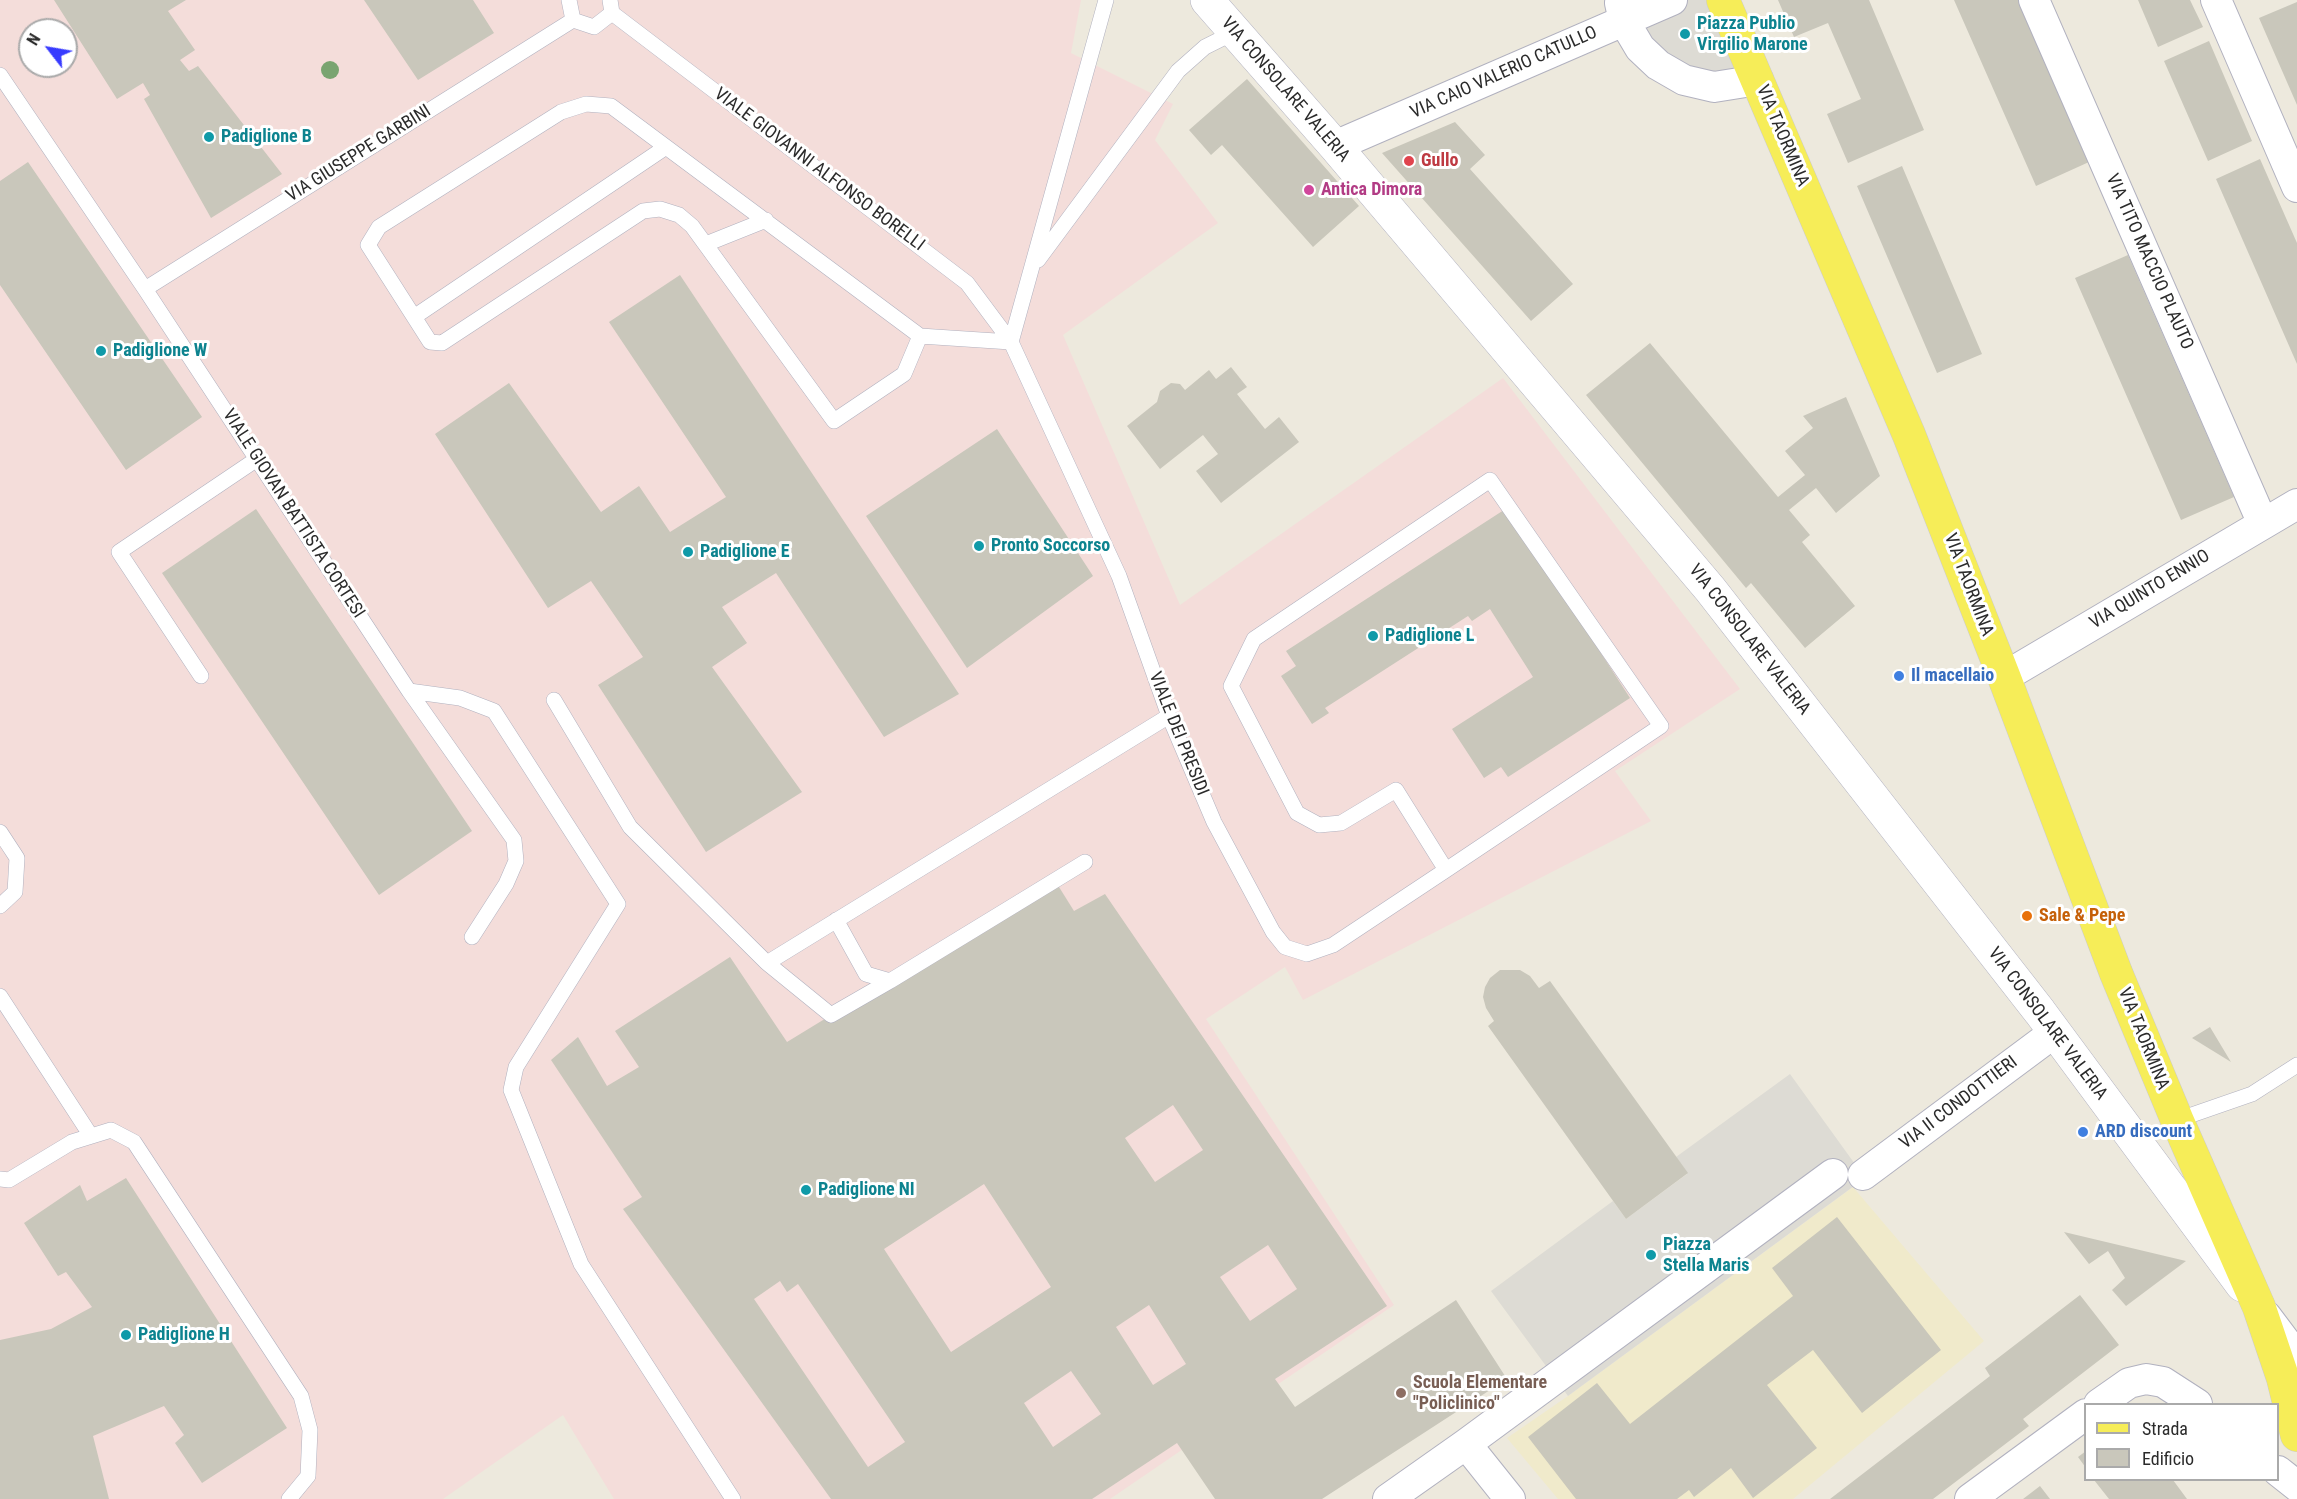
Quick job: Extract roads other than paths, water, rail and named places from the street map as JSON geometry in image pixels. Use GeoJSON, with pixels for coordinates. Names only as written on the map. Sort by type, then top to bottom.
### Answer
{"type":"FeatureCollection","features":[{"type":"Feature","properties":{"kind":"main road","name":"VIA CONSOLARE VALERIA"},"geometry":{"type":"LineString","coordinates":[[1207,0],[1335,146],[1710,590],[2055,1032],[2259,1307]]}},
{"type":"Feature","properties":{"kind":"main road","name":"VIA TAORMINA"},"geometry":{"type":"LineString","coordinates":[[1723,0],[1909,435],[2116,973],[2176,1120],[2259,1307],[2283,1378],[2297,1435]]}},
{"type":"Feature","properties":{"kind":"street","name":"VIA CAIO VALERIO CATULLO"},"geometry":{"type":"LineString","coordinates":[[1335,146],[1622,10],[1672,0]]}},
{"type":"Feature","properties":{"kind":"street","name":"VIA TITO MACCIO PLAUTO"},"geometry":{"type":"LineString","coordinates":[[2034,0],[2263,524]]}},
{"type":"Feature","properties":{"kind":"street"},"geometry":{"type":"LineString","coordinates":[[2216,0],[2297,187]]}},
{"type":"Feature","properties":{"kind":"street"},"geometry":{"type":"LineString","coordinates":[[1622,10],[1640,48],[1658,65],[1684,80],[1714,87],[1758,80]]}},
{"type":"Feature","properties":{"kind":"street","name":"VIA QUINTO ENNIO"},"geometry":{"type":"LineString","coordinates":[[2004,677],[2297,504]]}},
{"type":"Feature","properties":{"kind":"street","name":"VIA II CONDOTTIERI"},"geometry":{"type":"LineString","coordinates":[[1863,1174],[2055,1032]]}},
{"type":"Feature","properties":{"kind":"street"},"geometry":{"type":"LineString","coordinates":[[1388,1499],[1833,1174]]}},
{"type":"Feature","properties":{"kind":"street"},"geometry":{"type":"LineString","coordinates":[[2259,1307],[2297,1356]]}},
{"type":"Feature","properties":{"kind":"street"},"geometry":{"type":"LineString","coordinates":[[2100,1403],[2129,1383],[2146,1379],[2163,1382],[2195,1403]]}},
{"type":"Feature","properties":{"kind":"street"},"geometry":{"type":"LineString","coordinates":[[1970,1499],[2084,1415]]}},
{"type":"Feature","properties":{"kind":"street"},"geometry":{"type":"LineString","coordinates":[[1466,1444],[1510,1499]]}},
{"type":"Feature","properties":{"kind":"street"},"geometry":{"type":"LineString","coordinates":[[2279,1472],[2297,1486]]}},
{"type":"Feature","properties":{"kind":"lane"},"geometry":{"type":"LineString","coordinates":[[569,0],[573,20],[594,27],[611,6]]}},
{"type":"Feature","properties":{"kind":"lane"},"geometry":{"type":"LineString","coordinates":[[920,336],[904,375],[834,421],[706,244],[692,226],[679,215],[660,209],[643,211],[442,343],[430,342],[368,245],[379,228],[561,111],[586,104],[611,106],[920,336],[1011,342],[1106,0]]}},
{"type":"Feature","properties":{"kind":"lane","name":"VIALE GIOVANNI ALFONSO BORELLI"},"geometry":{"type":"LineString","coordinates":[[611,6],[967,283],[1011,342]]}},
{"type":"Feature","properties":{"kind":"lane","name":"VIA GIUSEPPE GARBINI"},"geometry":{"type":"LineString","coordinates":[[146,289],[573,20]]}},
{"type":"Feature","properties":{"kind":"lane"},"geometry":{"type":"LineString","coordinates":[[1032,267],[1178,71],[1205,47],[1235,32]]}},
{"type":"Feature","properties":{"kind":"lane","name":"VIALE GIOVAN BATTISTA CORTESI"},"geometry":{"type":"LineString","coordinates":[[0,75],[146,289],[409,691],[514,840],[516,861],[506,884],[471,937]]}},
{"type":"Feature","properties":{"kind":"lane"},"geometry":{"type":"LineString","coordinates":[[414,317],[666,147]]}},
{"type":"Feature","properties":{"kind":"lane"},"geometry":{"type":"LineString","coordinates":[[706,244],[766,220]]}},
{"type":"Feature","properties":{"kind":"lane","name":"VIALE DEI PRESIDI"},"geometry":{"type":"LineString","coordinates":[[1011,342],[1119,576],[1168,716],[1214,822],[1273,932],[1285,947],[1307,954],[1333,945],[1446,870],[1661,726],[1490,480],[1254,639],[1231,686],[1297,813],[1319,825],[1341,823],[1396,790],[1446,870]]}},
{"type":"Feature","properties":{"kind":"lane"},"geometry":{"type":"LineString","coordinates":[[201,676],[119,552],[257,459]]}},
{"type":"Feature","properties":{"kind":"lane"},"geometry":{"type":"LineString","coordinates":[[409,691],[460,698],[494,711],[618,904],[516,1067],[511,1090],[581,1264],[733,1499]]}},
{"type":"Feature","properties":{"kind":"lane"},"geometry":{"type":"LineString","coordinates":[[554,700],[630,827],[767,963],[831,1015],[1086,862]]}},
{"type":"Feature","properties":{"kind":"lane"},"geometry":{"type":"LineString","coordinates":[[767,963],[1168,716]]}},
{"type":"Feature","properties":{"kind":"lane"},"geometry":{"type":"LineString","coordinates":[[0,832],[17,858],[15,892],[0,906]]}},
{"type":"Feature","properties":{"kind":"lane"},"geometry":{"type":"LineString","coordinates":[[836,920],[866,974],[890,981]]}},
{"type":"Feature","properties":{"kind":"lane"},"geometry":{"type":"LineString","coordinates":[[0,996],[91,1136]]}},
{"type":"Feature","properties":{"kind":"lane"},"geometry":{"type":"LineString","coordinates":[[2176,1120],[2252,1094],[2297,1065]]}},
{"type":"Feature","properties":{"kind":"lane"},"geometry":{"type":"LineString","coordinates":[[0,1179],[9,1180],[72,1142],[111,1130],[134,1142],[301,1396],[310,1430],[308,1476],[289,1499]]}},
{"type":"Feature","properties":{"kind":"place","name":"Piazza Publio Virgilio Marone"},"geometry":{"type":"Point","coordinates":[1685,34]}},
{"type":"Feature","properties":{"kind":"place","name":"Padiglione B"},"geometry":{"type":"Point","coordinates":[209,137]}},
{"type":"Feature","properties":{"kind":"place","name":"Gullo"},"geometry":{"type":"Point","coordinates":[1409,161]}},
{"type":"Feature","properties":{"kind":"place","name":"Antica Dimora"},"geometry":{"type":"Point","coordinates":[1309,190]}},
{"type":"Feature","properties":{"kind":"place","name":"Padiglione W"},"geometry":{"type":"Point","coordinates":[101,351]}},
{"type":"Feature","properties":{"kind":"place","name":"Pronto Soccorso"},"geometry":{"type":"Point","coordinates":[979,546]}},
{"type":"Feature","properties":{"kind":"place","name":"Padiglione E"},"geometry":{"type":"Point","coordinates":[688,552]}},
{"type":"Feature","properties":{"kind":"place","name":"Padiglione L"},"geometry":{"type":"Point","coordinates":[1373,636]}},
{"type":"Feature","properties":{"kind":"place","name":"Il macellaio"},"geometry":{"type":"Point","coordinates":[1899,676]}},
{"type":"Feature","properties":{"kind":"place","name":"Sale & Pepe"},"geometry":{"type":"Point","coordinates":[2027,916]}},
{"type":"Feature","properties":{"kind":"place","name":"ARD discount"},"geometry":{"type":"Point","coordinates":[2083,1132]}},
{"type":"Feature","properties":{"kind":"place","name":"Padiglione NI"},"geometry":{"type":"Point","coordinates":[806,1190]}},
{"type":"Feature","properties":{"kind":"place","name":"Piazza Stella Maris"},"geometry":{"type":"Point","coordinates":[1651,1255]}},
{"type":"Feature","properties":{"kind":"place","name":"Padiglione H"},"geometry":{"type":"Point","coordinates":[126,1335]}},
{"type":"Feature","properties":{"kind":"place","name":"Scuola Elementare \"Policlinico\""},"geometry":{"type":"Point","coordinates":[1401,1393]}}]}
